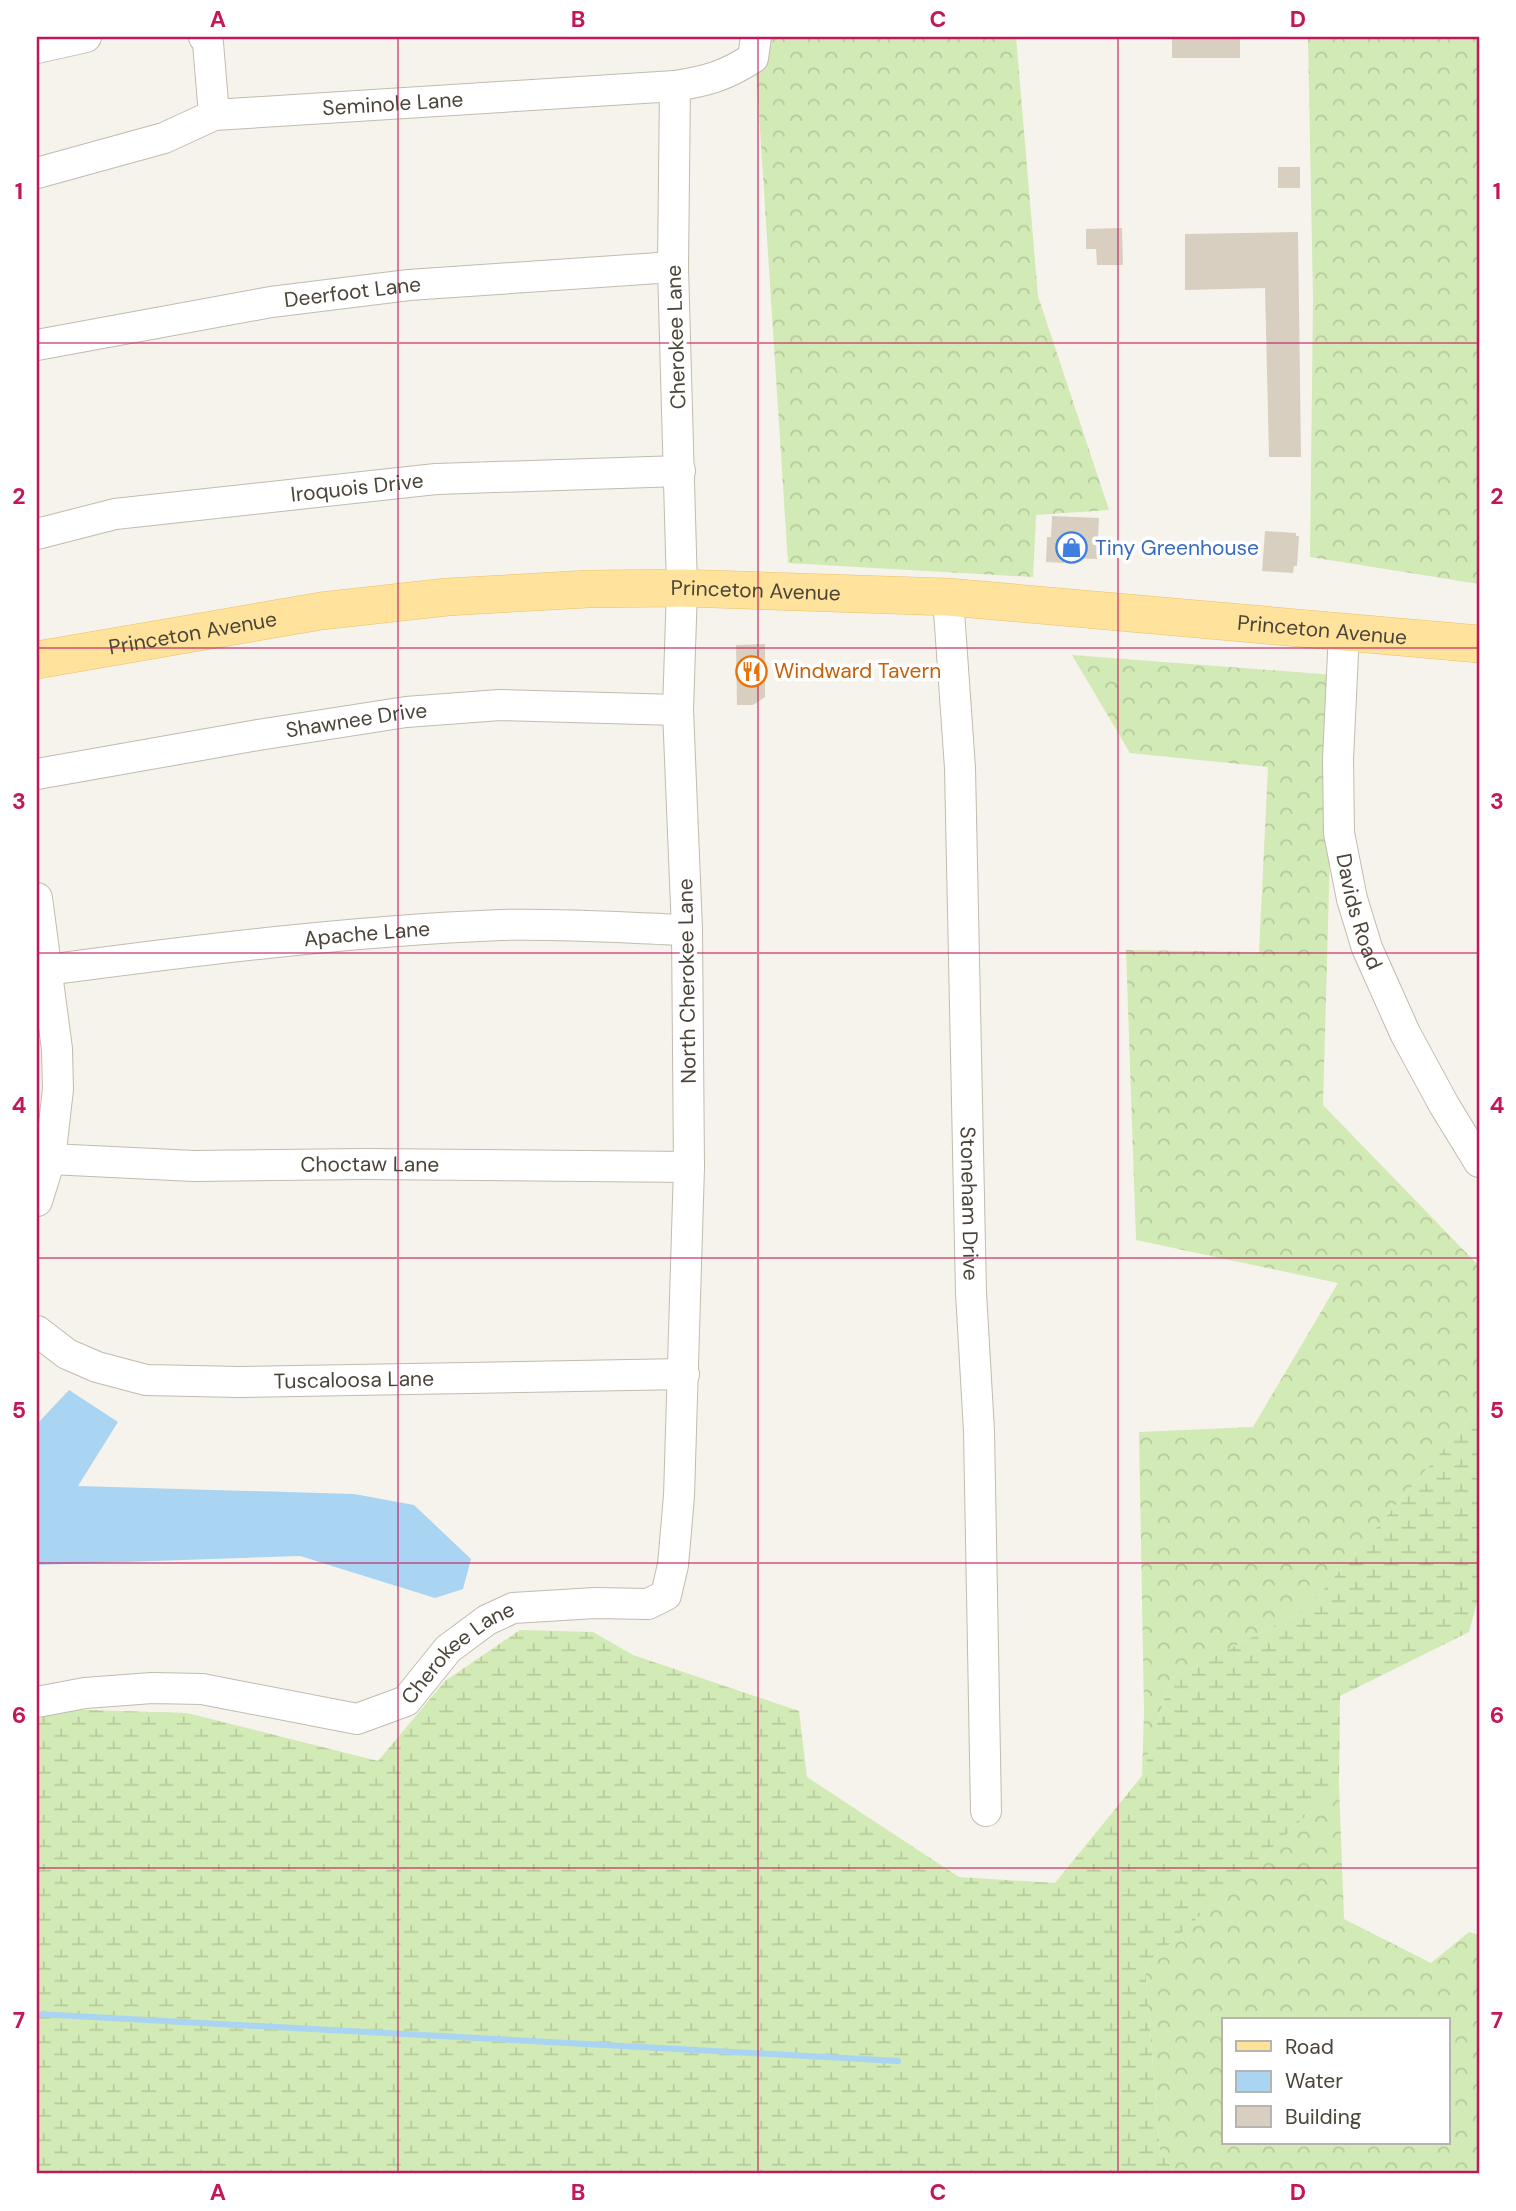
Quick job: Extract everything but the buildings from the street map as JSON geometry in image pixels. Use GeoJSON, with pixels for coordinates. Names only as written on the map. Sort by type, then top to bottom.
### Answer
{"type":"FeatureCollection","features":[{"type":"Feature","properties":{"kind":"main road","name":"Princeton Avenue"},"geometry":{"type":"LineString","coordinates":[[37,660],[321,611],[460,596],[588,589],[682,588],[948,597],[1479,644]]}},
{"type":"Feature","properties":{"kind":"street"},"geometry":{"type":"LineString","coordinates":[[37,48],[86,37]]}},
{"type":"Feature","properties":{"kind":"street"},"geometry":{"type":"LineString","coordinates":[[204,37],[208,43],[214,115]]}},
{"type":"Feature","properties":{"kind":"street","name":"Seminole Lane"},"geometry":{"type":"LineString","coordinates":[[37,173],[164,138],[214,115],[675,86],[731,72],[754,47]]}},
{"type":"Feature","properties":{"kind":"street","name":"Cherokee Lane"},"geometry":{"type":"LineString","coordinates":[[675,86],[673,267],[682,588]]}},
{"type":"Feature","properties":{"kind":"street","name":"Deerfoot Lane"},"geometry":{"type":"LineString","coordinates":[[37,345],[271,302],[410,285],[673,267]]}},
{"type":"Feature","properties":{"kind":"street","name":"Iroquois Drive"},"geometry":{"type":"LineString","coordinates":[[37,534],[115,514],[436,479],[680,471]]}},
{"type":"Feature","properties":{"kind":"street","name":"North Cherokee Lane"},"geometry":{"type":"LineString","coordinates":[[682,588],[678,710],[687,930],[689,1167],[684,1374]]}},
{"type":"Feature","properties":{"kind":"street","name":"Stoneham Drive"},"geometry":{"type":"LineString","coordinates":[[948,597],[960,768],[971,1293],[979,1431],[986,1811]]}},
{"type":"Feature","properties":{"kind":"street","name":"Davids Road"},"geometry":{"type":"LineString","coordinates":[[1344,632],[1338,759],[1339,832],[1352,900],[1367,948],[1405,1033],[1444,1105],[1478,1159]]}},
{"type":"Feature","properties":{"kind":"street","name":"Shawnee Drive"},"geometry":{"type":"LineString","coordinates":[[37,774],[406,712],[500,705],[678,710]]}},
{"type":"Feature","properties":{"kind":"street"},"geometry":{"type":"LineString","coordinates":[[37,898],[57,1049],[58,1089],[50,1159],[37,1201]]}},
{"type":"Feature","properties":{"kind":"street","name":"Apache Lane"},"geometry":{"type":"LineString","coordinates":[[47,970],[196,950],[503,925],[687,930]]}},
{"type":"Feature","properties":{"kind":"street","name":"Choctaw Lane"},"geometry":{"type":"LineString","coordinates":[[50,1159],[194,1166],[364,1164],[689,1167]]}},
{"type":"Feature","properties":{"kind":"street","name":"Tuscaloosa Lane"},"geometry":{"type":"LineString","coordinates":[[37,1331],[67,1354],[97,1367],[146,1380],[684,1374]]}},
{"type":"Feature","properties":{"kind":"street","name":"Cherokee Lane"},"geometry":{"type":"LineString","coordinates":[[37,1702],[85,1693],[152,1688],[202,1689],[357,1719],[406,1701],[449,1649],[487,1620],[513,1608],[595,1603],[648,1604],[666,1595],[673,1565],[679,1496],[684,1374]]}},
{"type":"Feature","properties":{"kind":"green space"},"geometry":{"type":"Polygon","coordinates":[[[754,37],[1016,37],[1038,296],[1109,510],[1036,515],[1033,577],[788,563],[754,37]]]}},
{"type":"Feature","properties":{"kind":"green space"},"geometry":{"type":"Polygon","coordinates":[[[1308,37],[1479,37],[1479,584],[1310,557],[1313,298],[1308,37]]]}},
{"type":"Feature","properties":{"kind":"green space"},"geometry":{"type":"Polygon","coordinates":[[[1072,655],[1335,675],[1323,1105],[1479,1266],[1479,1408],[1307,1609],[1170,1679],[1142,1776],[1144,1711],[1139,1432],[1253,1427],[1338,1283],[1136,1240],[1126,950],[1259,952],[1268,767],[1130,753],[1072,655]]]}},
{"type":"Feature","properties":{"kind":"green space"},"geometry":{"type":"Polygon","coordinates":[[[1479,1408],[1479,1595],[1469,1632],[1340,1696],[1339,1785],[1145,1967],[1160,2151],[1176,2174],[37,2174],[37,1720],[58,1709],[187,1713],[378,1761],[445,1681],[520,1630],[593,1632],[633,1655],[799,1711],[807,1777],[959,1877],[1055,1883],[1142,1776],[1170,1679],[1307,1609],[1479,1408]]]}},
{"type":"Feature","properties":{"kind":"green space"},"geometry":{"type":"Polygon","coordinates":[[[1339,1785],[1344,1919],[1431,1963],[1469,1932],[1479,1935],[1479,2174],[1176,2174],[1160,2151],[1145,1967],[1339,1785]]]}},
{"type":"Feature","properties":{"kind":"water"},"geometry":{"type":"Polygon","coordinates":[[[69,1390],[118,1422],[78,1486],[354,1494],[414,1505],[471,1559],[463,1589],[435,1598],[300,1556],[37,1565],[37,1424],[69,1390]]]}},
{"type":"Feature","properties":{"kind":"waterway"},"geometry":{"type":"LineString","coordinates":[[37,2014],[898,2061]]}},
{"type":"Feature","properties":{"kind":"place","name":"Tiny Greenhouse"},"geometry":{"type":"Point","coordinates":[1072,548]}},
{"type":"Feature","properties":{"kind":"place","name":"Windward Tavern"},"geometry":{"type":"Point","coordinates":[751,671]}}]}
